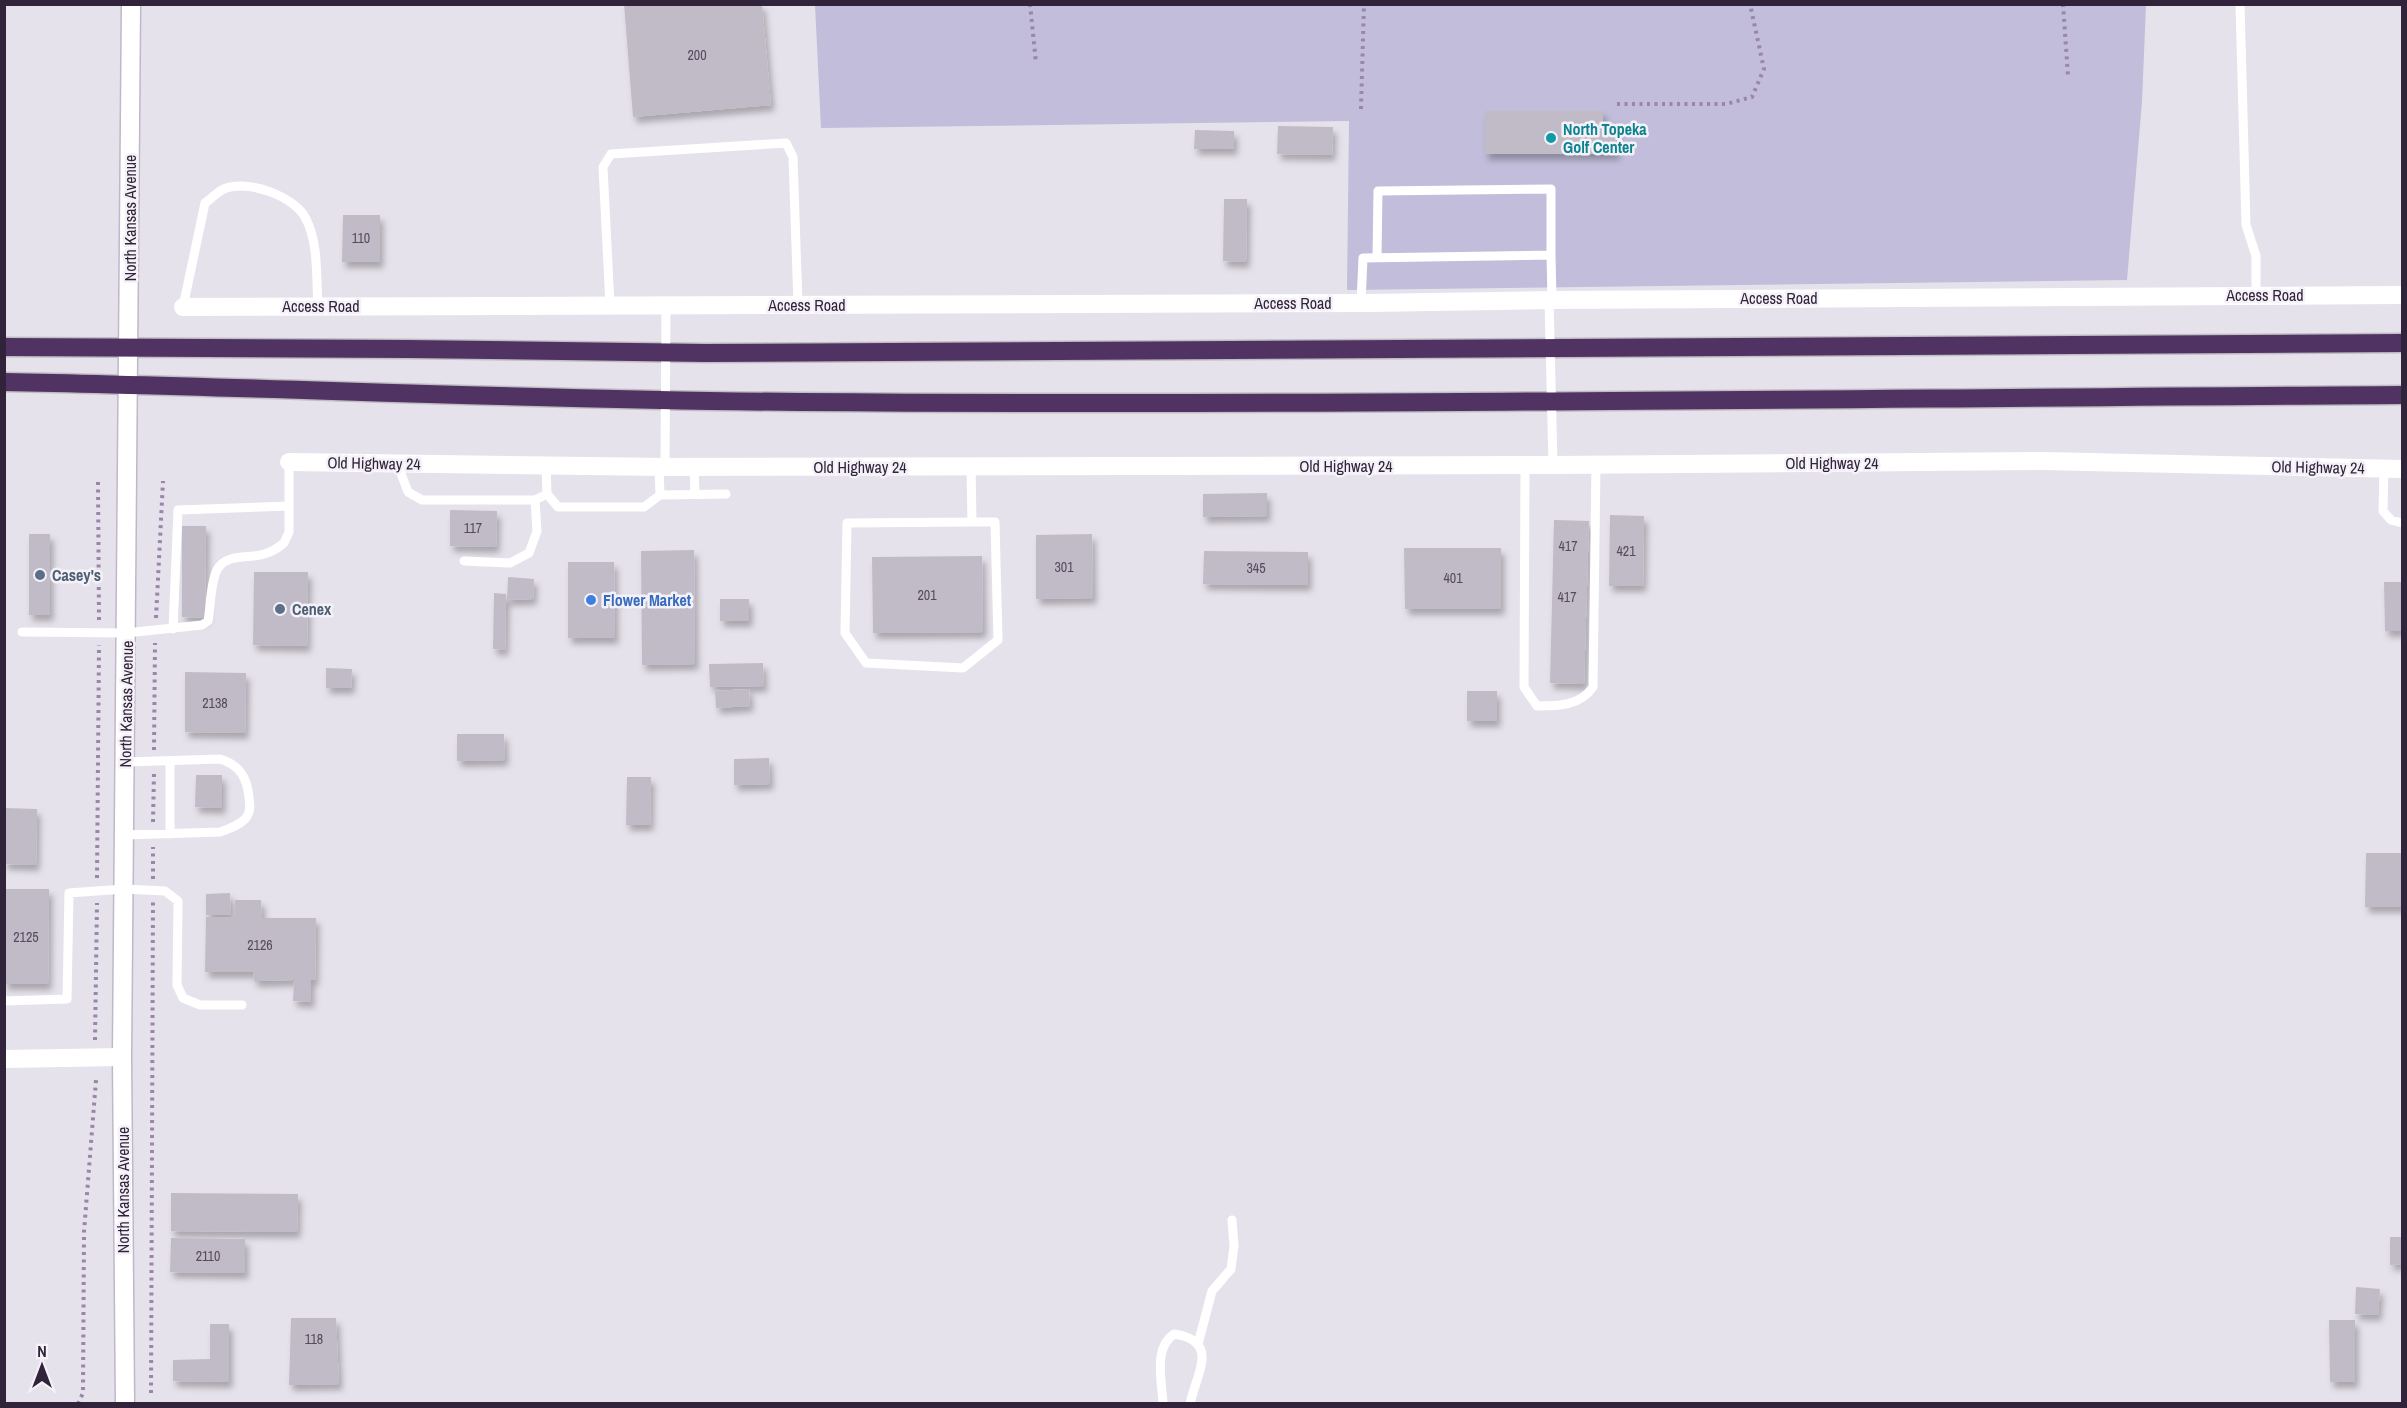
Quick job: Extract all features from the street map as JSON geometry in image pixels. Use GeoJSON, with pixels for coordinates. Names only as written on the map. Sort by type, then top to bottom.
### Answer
{"type":"FeatureCollection","features":[{"type":"Feature","properties":{"kind":"highway"},"geometry":{"type":"LineString","coordinates":[[4,347],[666,353],[2403,343]]}},
{"type":"Feature","properties":{"kind":"highway"},"geometry":{"type":"LineString","coordinates":[[4,382],[666,400],[1551,400],[2403,395]]}},
{"type":"Feature","properties":{"kind":"street","name":"North Kansas Avenue"},"geometry":{"type":"LineString","coordinates":[[125,1404],[122,1057],[131,4]]}},
{"type":"Feature","properties":{"kind":"street","name":"Access Road"},"geometry":{"type":"LineString","coordinates":[[183,307],[1361,303],[2403,295]]}},
{"type":"Feature","properties":{"kind":"street","name":"Old Highway 24"},"geometry":{"type":"LineString","coordinates":[[289,462],[694,467],[1596,465],[2044,461],[2393,469]]}},
{"type":"Feature","properties":{"kind":"street"},"geometry":{"type":"LineString","coordinates":[[4,1059],[122,1057]]}},
{"type":"Feature","properties":{"kind":"lane"},"geometry":{"type":"LineString","coordinates":[[2240,4],[2246,225],[2256,256],[2256,296]]}},
{"type":"Feature","properties":{"kind":"lane"},"geometry":{"type":"LineString","coordinates":[[610,305],[603,167],[610,154],[786,143],[793,157],[798,305]]}},
{"type":"Feature","properties":{"kind":"lane"},"geometry":{"type":"LineString","coordinates":[[183,307],[205,203],[224,189],[254,187],[284,197],[306,218],[314,247],[318,306]]}},
{"type":"Feature","properties":{"kind":"lane"},"geometry":{"type":"LineString","coordinates":[[1377,258],[1378,191],[1551,189],[1550,349],[1553,465]]}},
{"type":"Feature","properties":{"kind":"lane"},"geometry":{"type":"LineString","coordinates":[[1361,303],[1363,258],[1551,255]]}},
{"type":"Feature","properties":{"kind":"lane"},"geometry":{"type":"LineString","coordinates":[[660,495],[666,400],[666,305]]}},
{"type":"Feature","properties":{"kind":"lane"},"geometry":{"type":"LineString","coordinates":[[22,632],[126,633],[192,627],[208,621],[217,570],[232,559],[265,554],[284,543],[289,532],[289,462]]}},
{"type":"Feature","properties":{"kind":"lane"},"geometry":{"type":"LineString","coordinates":[[397,463],[408,492],[422,501],[536,500],[547,494]]}},
{"type":"Feature","properties":{"kind":"lane"},"geometry":{"type":"LineString","coordinates":[[546,465],[547,494],[558,507],[644,507],[660,495],[726,495]]}},
{"type":"Feature","properties":{"kind":"lane"},"geometry":{"type":"LineString","coordinates":[[1525,465],[1524,687],[1537,705],[1561,706],[1586,697],[1593,687],[1596,465]]}},
{"type":"Feature","properties":{"kind":"lane"},"geometry":{"type":"LineString","coordinates":[[971,466],[972,522]]}},
{"type":"Feature","properties":{"kind":"lane"},"geometry":{"type":"LineString","coordinates":[[694,467],[695,495]]}},
{"type":"Feature","properties":{"kind":"lane"},"geometry":{"type":"LineString","coordinates":[[2393,469],[2383,511],[2391,520],[2403,523]]}},
{"type":"Feature","properties":{"kind":"lane"},"geometry":{"type":"LineString","coordinates":[[464,561],[510,563],[529,553],[537,531],[536,500]]}},
{"type":"Feature","properties":{"kind":"lane"},"geometry":{"type":"LineString","coordinates":[[173,629],[177,510],[289,507]]}},
{"type":"Feature","properties":{"kind":"lane"},"geometry":{"type":"LineString","coordinates":[[972,522],[995,522],[998,640],[963,668],[866,663],[845,633],[847,523],[972,522]]}},
{"type":"Feature","properties":{"kind":"lane"},"geometry":{"type":"LineString","coordinates":[[124,835],[220,832],[244,820],[250,809],[248,783],[239,769],[231,762],[220,759],[125,762]]}},
{"type":"Feature","properties":{"kind":"lane"},"geometry":{"type":"LineString","coordinates":[[170,761],[170,834]]}},
{"type":"Feature","properties":{"kind":"lane"},"geometry":{"type":"LineString","coordinates":[[4,1001],[67,999],[69,893],[124,889],[165,891],[177,901],[177,985],[183,998],[200,1005],[242,1005]]}},
{"type":"Feature","properties":{"kind":"lane"},"geometry":{"type":"LineString","coordinates":[[1198,1344],[1212,1291],[1231,1269],[1234,1246],[1232,1220]]}},
{"type":"Feature","properties":{"kind":"lane"},"geometry":{"type":"LineString","coordinates":[[1163,1404],[1162,1350],[1166,1340],[1174,1334],[1191,1337],[1198,1344],[1202,1357],[1190,1404]]}},
{"type":"Feature","properties":{"kind":"path"},"geometry":{"type":"LineString","coordinates":[[1361,109],[1364,4]]}},
{"type":"Feature","properties":{"kind":"path"},"geometry":{"type":"LineString","coordinates":[[1617,104],[1725,104],[1752,97],[1764,69],[1750,4]]}},
{"type":"Feature","properties":{"kind":"path"},"geometry":{"type":"LineString","coordinates":[[2063,4],[2068,76]]}},
{"type":"Feature","properties":{"kind":"path"},"geometry":{"type":"LineString","coordinates":[[1030,5],[1036,63]]}},
{"type":"Feature","properties":{"kind":"path"},"geometry":{"type":"LineString","coordinates":[[152,1393],[153,835],[156,631],[163,481]]}},
{"type":"Feature","properties":{"kind":"path"},"geometry":{"type":"LineString","coordinates":[[95,1041],[99,633],[98,483]]}},
{"type":"Feature","properties":{"kind":"path"},"geometry":{"type":"LineString","coordinates":[[78,1404],[83,1393],[84,1232],[96,1080]]}},
{"type":"Feature","properties":{"kind":"shaded area","name":"North Topeka Golf Center"},"geometry":{"type":"Polygon","coordinates":[[[815,5],[2146,5],[2142,102],[2127,280],[1347,290],[1349,121],[821,128],[815,5]]]}},
{"type":"Feature","properties":{"kind":"building"},"geometry":{"type":"Polygon","coordinates":[[[624,4],[762,4],[771,105],[633,117],[624,4]]]}},
{"type":"Feature","properties":{"kind":"building","name":"North Topeka Golf Center"},"geometry":{"type":"Polygon","coordinates":[[[1485,111],[1603,111],[1603,123],[1616,123],[1616,154],[1485,154],[1485,111]]]}},
{"type":"Feature","properties":{"kind":"building"},"geometry":{"type":"Polygon","coordinates":[[[1278,126],[1333,127],[1332,155],[1277,154],[1278,126]]]}},
{"type":"Feature","properties":{"kind":"building"},"geometry":{"type":"Polygon","coordinates":[[[1195,130],[1234,131],[1234,149],[1194,149],[1195,130]]]}},
{"type":"Feature","properties":{"kind":"building"},"geometry":{"type":"Polygon","coordinates":[[[1224,199],[1247,199],[1246,262],[1223,261],[1224,199]]]}},
{"type":"Feature","properties":{"kind":"building"},"geometry":{"type":"Polygon","coordinates":[[[343,215],[380,215],[380,262],[342,262],[343,215]]]}},
{"type":"Feature","properties":{"kind":"building"},"geometry":{"type":"Polygon","coordinates":[[[1267,493],[1267,516],[1203,517],[1203,494],[1267,493]]]}},
{"type":"Feature","properties":{"kind":"building"},"geometry":{"type":"Polygon","coordinates":[[[450,510],[497,511],[496,547],[450,546],[450,510]]]}},
{"type":"Feature","properties":{"kind":"building"},"geometry":{"type":"Polygon","coordinates":[[[1610,515],[1644,516],[1643,586],[1609,586],[1610,515]]]}},
{"type":"Feature","properties":{"kind":"building"},"geometry":{"type":"Polygon","coordinates":[[[1554,520],[1589,521],[1584,684],[1550,683],[1554,520]]]}},
{"type":"Feature","properties":{"kind":"building"},"geometry":{"type":"Polygon","coordinates":[[[182,526],[206,526],[205,618],[182,617],[182,526]]]}},
{"type":"Feature","properties":{"kind":"building"},"geometry":{"type":"Polygon","coordinates":[[[29,534],[50,534],[50,615],[29,615],[29,534]]]}},
{"type":"Feature","properties":{"kind":"building"},"geometry":{"type":"Polygon","coordinates":[[[1092,534],[1093,598],[1036,599],[1036,535],[1092,534]]]}},
{"type":"Feature","properties":{"kind":"building"},"geometry":{"type":"Polygon","coordinates":[[[1404,548],[1501,548],[1501,609],[1405,609],[1404,548]]]}},
{"type":"Feature","properties":{"kind":"building"},"geometry":{"type":"Polygon","coordinates":[[[694,550],[695,664],[642,665],[641,551],[694,550]]]}},
{"type":"Feature","properties":{"kind":"building"},"geometry":{"type":"Polygon","coordinates":[[[1204,551],[1308,552],[1308,585],[1203,584],[1204,551]]]}},
{"type":"Feature","properties":{"kind":"building"},"geometry":{"type":"Polygon","coordinates":[[[982,556],[983,632],[873,633],[872,557],[982,556]]]}},
{"type":"Feature","properties":{"kind":"building","name":"Flower Market"},"geometry":{"type":"Polygon","coordinates":[[[568,562],[614,562],[615,638],[568,638],[568,562]]]}},
{"type":"Feature","properties":{"kind":"building","name":"Cenex"},"geometry":{"type":"Polygon","coordinates":[[[254,572],[308,572],[307,646],[253,645],[254,572]]]}},
{"type":"Feature","properties":{"kind":"building"},"geometry":{"type":"Polygon","coordinates":[[[508,577],[534,579],[533,599],[507,600],[508,577]]]}},
{"type":"Feature","properties":{"kind":"building"},"geometry":{"type":"Polygon","coordinates":[[[2384,582],[2402,582],[2402,631],[2385,631],[2384,582]]]}},
{"type":"Feature","properties":{"kind":"building"},"geometry":{"type":"Polygon","coordinates":[[[494,593],[506,594],[505,650],[493,649],[494,593]]]}},
{"type":"Feature","properties":{"kind":"building"},"geometry":{"type":"Polygon","coordinates":[[[720,599],[749,599],[749,621],[720,621],[720,599]]]}},
{"type":"Feature","properties":{"kind":"building"},"geometry":{"type":"Polygon","coordinates":[[[763,663],[764,686],[710,687],[709,664],[763,663]]]}},
{"type":"Feature","properties":{"kind":"building"},"geometry":{"type":"Polygon","coordinates":[[[326,668],[352,669],[351,688],[326,688],[326,668]]]}},
{"type":"Feature","properties":{"kind":"building"},"geometry":{"type":"Polygon","coordinates":[[[185,672],[246,673],[245,733],[185,732],[185,672]]]}},
{"type":"Feature","properties":{"kind":"building"},"geometry":{"type":"Polygon","coordinates":[[[749,689],[750,706],[716,708],[715,691],[749,689]]]}},
{"type":"Feature","properties":{"kind":"building"},"geometry":{"type":"Polygon","coordinates":[[[1467,691],[1497,691],[1497,721],[1467,721],[1467,691]]]}},
{"type":"Feature","properties":{"kind":"building"},"geometry":{"type":"Polygon","coordinates":[[[457,734],[504,734],[505,760],[457,761],[457,734]]]}},
{"type":"Feature","properties":{"kind":"building"},"geometry":{"type":"Polygon","coordinates":[[[769,758],[770,784],[734,785],[734,759],[769,758]]]}},
{"type":"Feature","properties":{"kind":"building"},"geometry":{"type":"Polygon","coordinates":[[[196,775],[222,775],[222,808],[195,807],[196,775]]]}},
{"type":"Feature","properties":{"kind":"building"},"geometry":{"type":"Polygon","coordinates":[[[627,777],[651,777],[650,825],[626,825],[627,777]]]}},
{"type":"Feature","properties":{"kind":"building"},"geometry":{"type":"Polygon","coordinates":[[[5,808],[37,809],[36,865],[4,864],[5,808]]]}},
{"type":"Feature","properties":{"kind":"building"},"geometry":{"type":"Polygon","coordinates":[[[2366,853],[2402,853],[2402,907],[2365,907],[2366,853]]]}},
{"type":"Feature","properties":{"kind":"building"},"geometry":{"type":"Polygon","coordinates":[[[4,889],[49,889],[48,984],[4,984],[4,889]]]}},
{"type":"Feature","properties":{"kind":"building"},"geometry":{"type":"Polygon","coordinates":[[[230,893],[231,915],[206,915],[206,894],[230,893]]]}},
{"type":"Feature","properties":{"kind":"building"},"geometry":{"type":"Polygon","coordinates":[[[235,900],[261,900],[262,918],[316,918],[315,980],[311,980],[311,1002],[293,1001],[294,980],[254,981],[253,972],[205,972],[206,917],[235,917],[235,900]]]}},
{"type":"Feature","properties":{"kind":"building"},"geometry":{"type":"Polygon","coordinates":[[[171,1193],[298,1194],[297,1232],[171,1231],[171,1193]]]}},
{"type":"Feature","properties":{"kind":"building"},"geometry":{"type":"Polygon","coordinates":[[[2390,1237],[2402,1237],[2402,1264],[2390,1265],[2390,1237]]]}},
{"type":"Feature","properties":{"kind":"building"},"geometry":{"type":"Polygon","coordinates":[[[171,1238],[245,1239],[245,1273],[170,1272],[171,1238]]]}},
{"type":"Feature","properties":{"kind":"building"},"geometry":{"type":"Polygon","coordinates":[[[2356,1287],[2380,1289],[2378,1315],[2355,1314],[2356,1287]]]}},
{"type":"Feature","properties":{"kind":"building"},"geometry":{"type":"Polygon","coordinates":[[[291,1318],[336,1318],[339,1384],[289,1385],[291,1318]]]}},
{"type":"Feature","properties":{"kind":"building"},"geometry":{"type":"Polygon","coordinates":[[[2329,1320],[2355,1320],[2355,1382],[2330,1382],[2329,1320]]]}},
{"type":"Feature","properties":{"kind":"building"},"geometry":{"type":"Polygon","coordinates":[[[210,1324],[229,1324],[229,1382],[173,1381],[173,1360],[210,1359],[210,1324]]]}},
{"type":"Feature","properties":{"kind":"place","name":"North Topeka Golf Center"},"geometry":{"type":"Point","coordinates":[1551,138]}},
{"type":"Feature","properties":{"kind":"place","name":"Casey's"},"geometry":{"type":"Point","coordinates":[40,575]}},
{"type":"Feature","properties":{"kind":"place","name":"Flower Market"},"geometry":{"type":"Point","coordinates":[591,600]}},
{"type":"Feature","properties":{"kind":"place","name":"Cenex"},"geometry":{"type":"Point","coordinates":[280,609]}}]}
